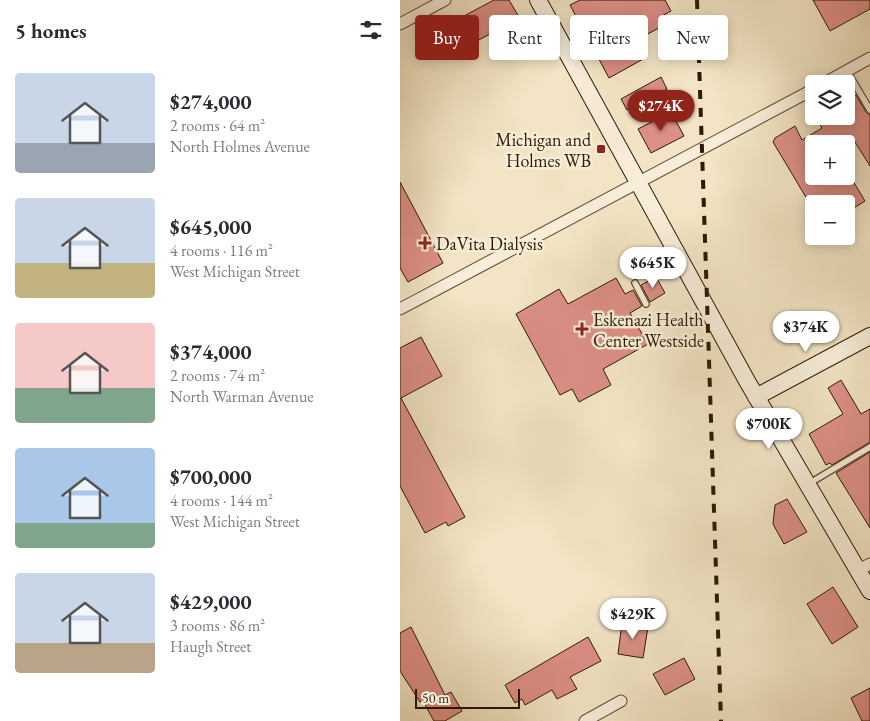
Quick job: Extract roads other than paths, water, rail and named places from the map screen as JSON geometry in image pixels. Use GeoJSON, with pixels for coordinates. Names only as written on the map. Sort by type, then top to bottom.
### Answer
{"type":"FeatureCollection","features":[{"type":"Feature","properties":{"kind":"main road"},"geometry":{"type":"LineString","coordinates":[[538,0],[756,397],[807,484],[864,567],[870,590]]}},
{"type":"Feature","properties":{"kind":"main road"},"geometry":{"type":"LineString","coordinates":[[756,397],[870,336]]}},
{"type":"Feature","properties":{"kind":"street"},"geometry":{"type":"LineString","coordinates":[[400,24],[445,0]]}},
{"type":"Feature","properties":{"kind":"street"},"geometry":{"type":"LineString","coordinates":[[840,75],[870,58]]}},
{"type":"Feature","properties":{"kind":"street"},"geometry":{"type":"LineString","coordinates":[[400,309],[805,93]]}},
{"type":"Feature","properties":{"kind":"street"},"geometry":{"type":"LineString","coordinates":[[585,721],[621,701]]}},
{"type":"Feature","properties":{"kind":"lane"},"geometry":{"type":"LineString","coordinates":[[847,71],[870,110]]}},
{"type":"Feature","properties":{"kind":"lane"},"geometry":{"type":"LineString","coordinates":[[635,283],[646,304]]}},
{"type":"Feature","properties":{"kind":"lane"},"geometry":{"type":"LineString","coordinates":[[807,484],[870,446]]}},
{"type":"Feature","properties":{"kind":"railway"},"geometry":{"type":"LineString","coordinates":[[697,0],[721,721]]}},
{"type":"Feature","properties":{"kind":"place","name":"Michigan and Holmes WB"},"geometry":{"type":"Point","coordinates":[601,149]}},
{"type":"Feature","properties":{"kind":"place","name":"DaVita Dialysis"},"geometry":{"type":"Point","coordinates":[425,243]}},
{"type":"Feature","properties":{"kind":"place","name":"Eskenazi Health Center Westside"},"geometry":{"type":"Point","coordinates":[582,329]}}]}
